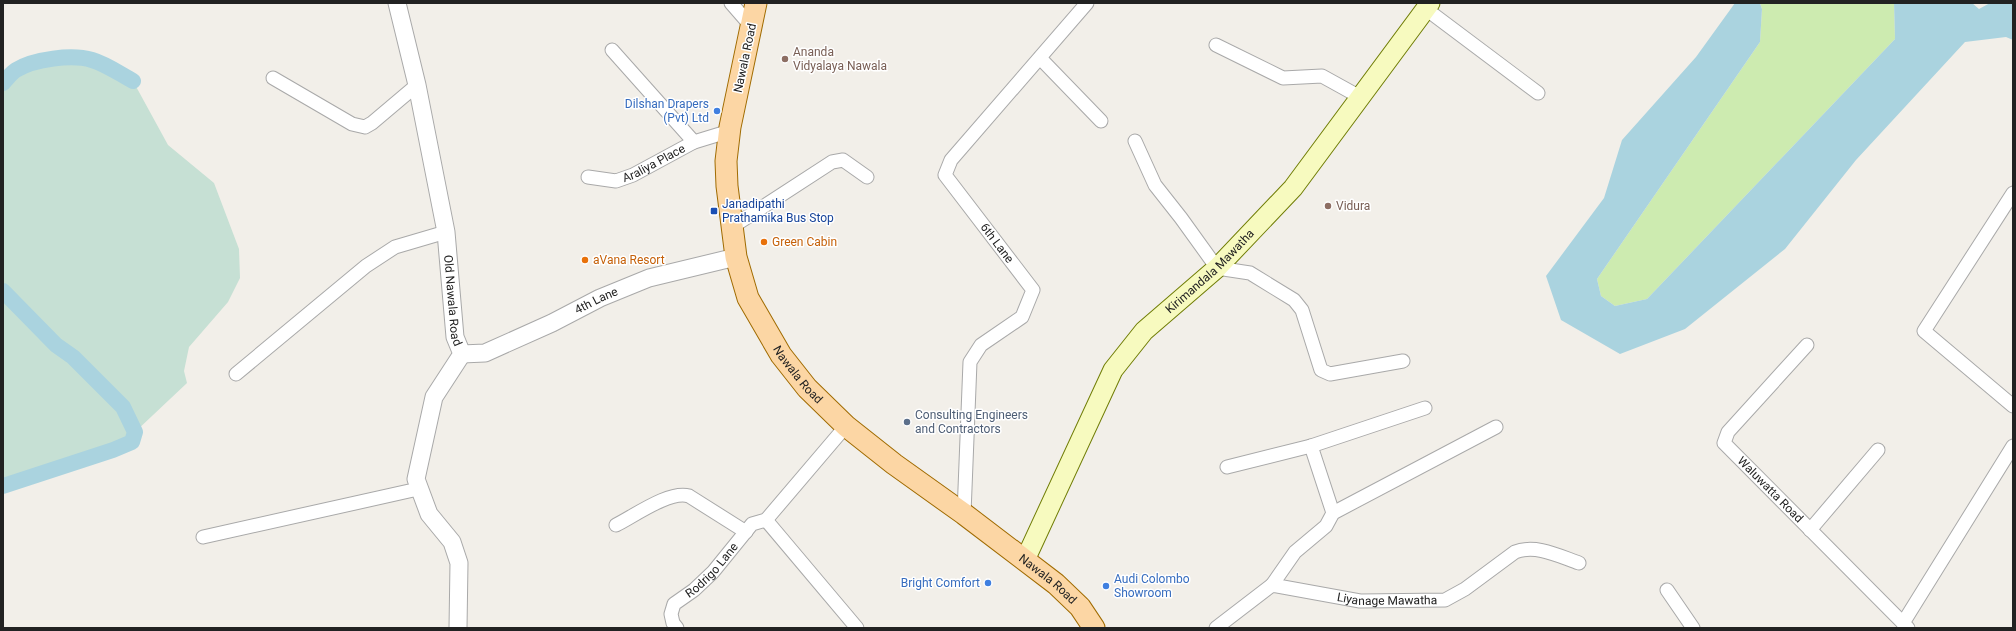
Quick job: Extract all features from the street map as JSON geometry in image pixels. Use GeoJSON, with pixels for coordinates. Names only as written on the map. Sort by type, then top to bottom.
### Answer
{"type":"FeatureCollection","features":[{"type":"Feature","properties":{"kind":"main road","name":"Nawala Road"},"geometry":{"type":"LineString","coordinates":[[756,3],[730,131],[726,161],[727,186],[736,257],[748,298],[781,356],[807,388],[846,426],[894,464],[964,514],[1061,588],[1080,607],[1094,628]]}},
{"type":"Feature","properties":{"kind":"main road","name":"Kirimandala Mawatha"},"geometry":{"type":"LineString","coordinates":[[1025,560],[1113,370],[1144,331],[1217,268],[1293,188],[1428,6]]}},
{"type":"Feature","properties":{"kind":"street","name":"Old Nawala Road"},"geometry":{"type":"LineString","coordinates":[[396,3],[416,85],[446,232],[455,337],[462,354],[434,397],[416,480],[418,489],[430,514],[452,542],[459,563],[458,628]]}},
{"type":"Feature","properties":{"kind":"street"},"geometry":{"type":"LineString","coordinates":[[731,3],[751,26]]}},
{"type":"Feature","properties":{"kind":"street","name":"6th Lane"},"geometry":{"type":"LineString","coordinates":[[964,514],[970,362],[981,346],[1022,317],[1033,290],[945,175],[951,160],[1087,3]]}},
{"type":"Feature","properties":{"kind":"street"},"geometry":{"type":"LineString","coordinates":[[1428,6],[1538,92]]}},
{"type":"Feature","properties":{"kind":"street"},"geometry":{"type":"LineString","coordinates":[[1216,45],[1283,78],[1322,76],[1360,97]]}},
{"type":"Feature","properties":{"kind":"street"},"geometry":{"type":"LineString","coordinates":[[612,50],[694,142]]}},
{"type":"Feature","properties":{"kind":"street"},"geometry":{"type":"LineString","coordinates":[[1040,58],[1101,121]]}},
{"type":"Feature","properties":{"kind":"street"},"geometry":{"type":"LineString","coordinates":[[273,78],[352,124],[365,127],[372,123],[416,85]]}},
{"type":"Feature","properties":{"kind":"street","name":"Araliya Place"},"geometry":{"type":"LineString","coordinates":[[588,177],[616,181],[633,175],[694,142],[730,131]]}},
{"type":"Feature","properties":{"kind":"street"},"geometry":{"type":"LineString","coordinates":[[1135,141],[1155,185],[1217,268],[1250,273],[1294,300],[1302,310],[1321,370],[1330,374],[1403,361]]}},
{"type":"Feature","properties":{"kind":"street"},"geometry":{"type":"LineString","coordinates":[[732,227],[832,162],[843,160],[867,177]]}},
{"type":"Feature","properties":{"kind":"street"},"geometry":{"type":"LineString","coordinates":[[2013,193],[1924,331],[2013,406]]}},
{"type":"Feature","properties":{"kind":"street"},"geometry":{"type":"LineString","coordinates":[[236,374],[366,266],[395,247],[446,232]]}},
{"type":"Feature","properties":{"kind":"street","name":"4th Lane"},"geometry":{"type":"LineString","coordinates":[[462,354],[485,353],[600,298],[649,278],[736,257]]}},
{"type":"Feature","properties":{"kind":"street","name":"Waluwatta Road"},"geometry":{"type":"LineString","coordinates":[[1807,344],[1728,432],[1724,443],[1906,625]]}},
{"type":"Feature","properties":{"kind":"street"},"geometry":{"type":"LineString","coordinates":[[1227,466],[1311,446],[1425,408]]}},
{"type":"Feature","properties":{"kind":"street","name":"Rodrigo Lane"},"geometry":{"type":"LineString","coordinates":[[677,628],[673,623],[671,614],[674,604],[694,590],[713,572],[752,524],[766,520],[846,426]]}},
{"type":"Feature","properties":{"kind":"street"},"geometry":{"type":"LineString","coordinates":[[1216,628],[1272,585],[1296,552],[1326,526],[1332,514],[1496,427]]}},
{"type":"Feature","properties":{"kind":"street"},"geometry":{"type":"LineString","coordinates":[[1311,446],[1332,514]]}},
{"type":"Feature","properties":{"kind":"street"},"geometry":{"type":"LineString","coordinates":[[1906,625],[2013,446]]}},
{"type":"Feature","properties":{"kind":"street"},"geometry":{"type":"LineString","coordinates":[[1810,530],[1878,450]]}},
{"type":"Feature","properties":{"kind":"street"},"geometry":{"type":"LineString","coordinates":[[203,537],[418,489]]}},
{"type":"Feature","properties":{"kind":"street"},"geometry":{"type":"LineString","coordinates":[[616,525],[669,497],[682,494],[689,496],[746,532]]}},
{"type":"Feature","properties":{"kind":"street"},"geometry":{"type":"LineString","coordinates":[[766,520],[857,628]]}},
{"type":"Feature","properties":{"kind":"street","name":"Liyanage Mawatha"},"geometry":{"type":"LineString","coordinates":[[1272,585],[1360,600],[1445,600],[1465,589],[1515,552],[1524,548],[1541,550],[1579,563]]}},
{"type":"Feature","properties":{"kind":"street"},"geometry":{"type":"LineString","coordinates":[[1667,590],[1693,628]]}},
{"type":"Feature","properties":{"kind":"green space"},"geometry":{"type":"Polygon","coordinates":[[[1760,3],[1894,3],[1895,39],[1647,299],[1615,306],[1601,296],[1597,279],[1760,42],[1762,9],[1760,3]]]}},
{"type":"Feature","properties":{"kind":"green space"},"geometry":{"type":"Polygon","coordinates":[[[62,57],[92,60],[133,81],[168,145],[214,183],[239,249],[240,278],[228,302],[189,347],[184,371],[187,383],[135,432],[132,442],[113,450],[3,486],[3,83],[23,67],[44,60],[62,57]]]}},
{"type":"Feature","properties":{"kind":"water"},"geometry":{"type":"Polygon","coordinates":[[[1735,3],[1760,3],[1762,9],[1760,42],[1597,279],[1601,296],[1615,306],[1647,299],[1895,39],[1894,3],[1972,3],[1979,9],[1990,3],[2013,3],[2013,40],[2006,37],[1965,42],[1856,160],[1785,249],[1685,329],[1620,354],[1561,320],[1546,276],[1604,198],[1622,140],[1696,57],[1735,3]]]}},
{"type":"Feature","properties":{"kind":"waterway"},"geometry":{"type":"LineString","coordinates":[[3,83],[14,71],[24,66],[43,60],[74,57],[97,62],[133,81]]}},
{"type":"Feature","properties":{"kind":"waterway"},"geometry":{"type":"LineString","coordinates":[[3,291],[56,345],[73,357],[123,407],[135,432],[132,442],[113,450],[3,486]]}},
{"type":"Feature","properties":{"kind":"place","name":"Ananda Vidyalaya Nawala"},"geometry":{"type":"Point","coordinates":[785,59]}},
{"type":"Feature","properties":{"kind":"place","name":"Dilshan Drapers (Pvt) Ltd"},"geometry":{"type":"Point","coordinates":[717,111]}},
{"type":"Feature","properties":{"kind":"place","name":"Vidura"},"geometry":{"type":"Point","coordinates":[1328,206]}},
{"type":"Feature","properties":{"kind":"place","name":"Janadipathi Prathamika Bus Stop"},"geometry":{"type":"Point","coordinates":[714,211]}},
{"type":"Feature","properties":{"kind":"place","name":"Green Cabin"},"geometry":{"type":"Point","coordinates":[764,242]}},
{"type":"Feature","properties":{"kind":"place","name":"aVana Resort"},"geometry":{"type":"Point","coordinates":[585,260]}},
{"type":"Feature","properties":{"kind":"place","name":"Consulting Engineers and Contractors"},"geometry":{"type":"Point","coordinates":[907,422]}},
{"type":"Feature","properties":{"kind":"place","name":"Bright Comfort"},"geometry":{"type":"Point","coordinates":[988,583]}},
{"type":"Feature","properties":{"kind":"place","name":"Audi Colombo Showroom"},"geometry":{"type":"Point","coordinates":[1106,586]}}]}
